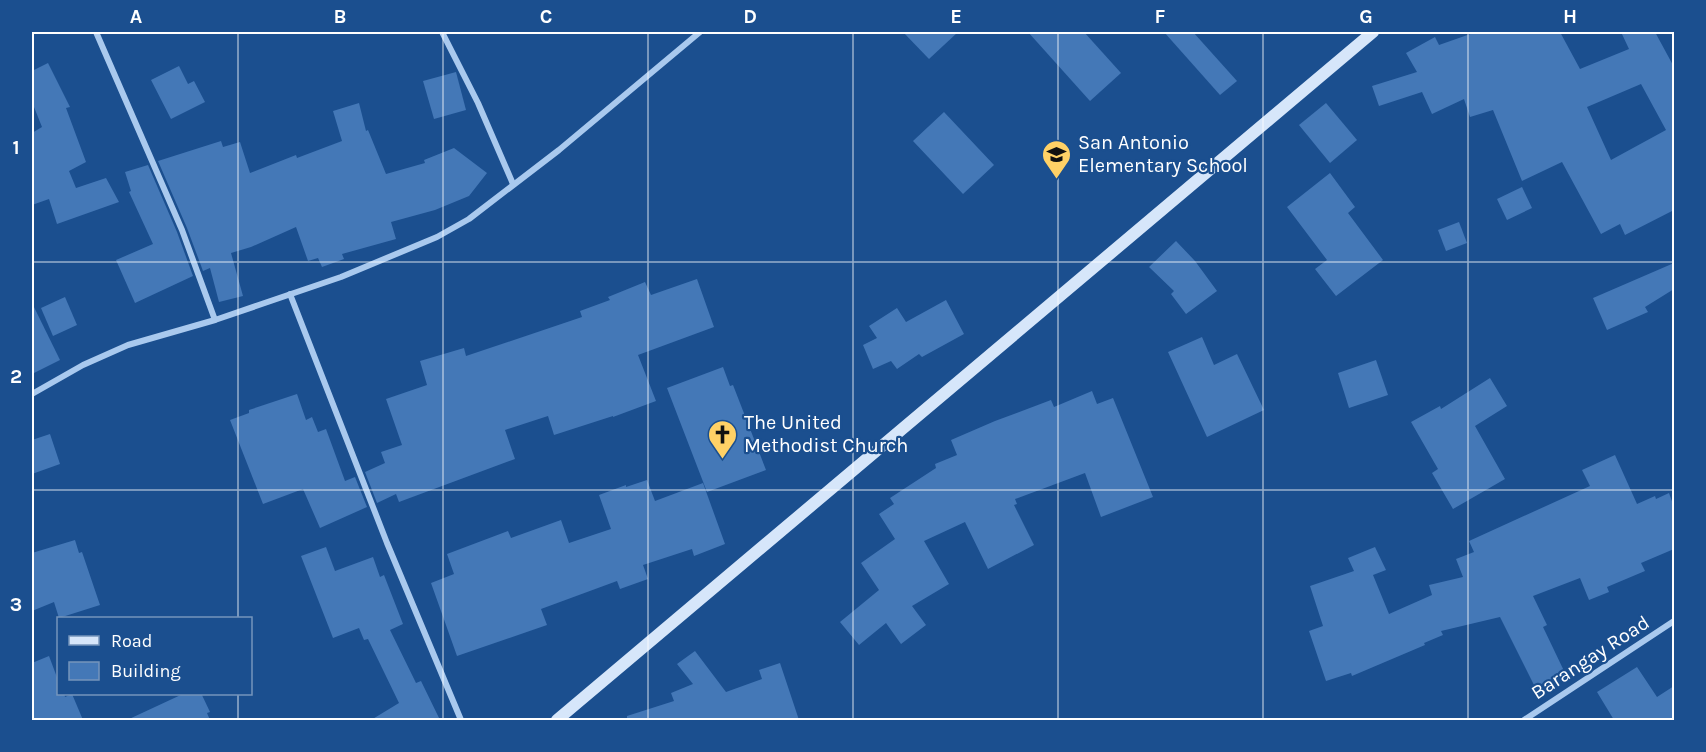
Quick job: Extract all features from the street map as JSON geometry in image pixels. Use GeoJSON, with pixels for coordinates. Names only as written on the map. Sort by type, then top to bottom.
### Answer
{"type":"FeatureCollection","features":[{"type":"Feature","properties":{"kind":"street"},"geometry":{"type":"LineString","coordinates":[[96,32],[182,230],[215,320]]}},
{"type":"Feature","properties":{"kind":"street"},"geometry":{"type":"LineString","coordinates":[[442,32],[478,103],[513,184]]}},
{"type":"Feature","properties":{"kind":"street"},"geometry":{"type":"LineString","coordinates":[[32,394],[83,364],[128,345],[215,320],[341,277],[437,237],[469,219],[559,150],[700,32]]}},
{"type":"Feature","properties":{"kind":"street"},"geometry":{"type":"LineString","coordinates":[[557,720],[1373,32]]}},
{"type":"Feature","properties":{"kind":"street"},"geometry":{"type":"LineString","coordinates":[[290,294],[383,532],[460,720]]}},
{"type":"Feature","properties":{"kind":"street","name":"Barangay Road"},"geometry":{"type":"LineString","coordinates":[[1524,720],[1674,621]]}},
{"type":"Feature","properties":{"kind":"building"},"geometry":{"type":"Polygon","coordinates":[[[903,32],[958,32],[929,59],[903,32]]]}},
{"type":"Feature","properties":{"kind":"building"},"geometry":{"type":"Polygon","coordinates":[[[1028,32],[1084,32],[1121,73],[1090,101],[1028,32]]]}},
{"type":"Feature","properties":{"kind":"building"},"geometry":{"type":"Polygon","coordinates":[[[1164,32],[1193,32],[1237,81],[1220,95],[1164,32]]]}},
{"type":"Feature","properties":{"kind":"building"},"geometry":{"type":"Polygon","coordinates":[[[1476,32],[1560,32],[1580,69],[1629,49],[1621,32],[1655,32],[1674,67],[1674,210],[1625,235],[1620,224],[1601,234],[1562,162],[1522,181],[1493,110],[1470,117],[1464,99],[1432,114],[1422,92],[1379,106],[1372,86],[1417,72],[1406,53],[1435,37],[1439,45],[1476,32]],[[1641,84],[1587,107],[1611,160],[1666,130],[1641,84]]]}},
{"type":"Feature","properties":{"kind":"building"},"geometry":{"type":"Polygon","coordinates":[[[48,63],[70,107],[66,108],[86,162],[69,171],[76,188],[106,178],[119,202],[57,224],[49,199],[32,205],[32,133],[42,127],[32,102],[32,71],[48,63]]]}},
{"type":"Feature","properties":{"kind":"building"},"geometry":{"type":"Polygon","coordinates":[[[179,66],[188,84],[194,81],[205,102],[171,119],[151,80],[179,66]]]}},
{"type":"Feature","properties":{"kind":"building"},"geometry":{"type":"Polygon","coordinates":[[[456,72],[466,110],[434,119],[423,81],[456,72]]]}},
{"type":"Feature","properties":{"kind":"building"},"geometry":{"type":"Polygon","coordinates":[[[359,103],[366,131],[368,130],[386,174],[425,163],[424,160],[454,148],[487,173],[469,196],[435,210],[391,222],[396,239],[342,254],[344,259],[322,267],[318,258],[308,261],[296,227],[251,247],[231,253],[243,296],[219,302],[210,268],[203,271],[158,161],[221,141],[223,147],[240,142],[250,173],[296,155],[297,158],[342,141],[333,111],[359,103]]]}},
{"type":"Feature","properties":{"kind":"building"},"geometry":{"type":"Polygon","coordinates":[[[1326,103],[1357,140],[1330,163],[1299,125],[1326,103]]]}},
{"type":"Feature","properties":{"kind":"building"},"geometry":{"type":"Polygon","coordinates":[[[944,112],[994,165],[963,194],[913,141],[944,112]]]}},
{"type":"Feature","properties":{"kind":"building"},"geometry":{"type":"Polygon","coordinates":[[[148,165],[193,276],[135,303],[116,260],[153,244],[129,192],[131,191],[125,172],[148,165]]]}},
{"type":"Feature","properties":{"kind":"building"},"geometry":{"type":"Polygon","coordinates":[[[1330,173],[1355,207],[1348,213],[1383,260],[1336,296],[1315,269],[1327,260],[1287,207],[1330,173]]]}},
{"type":"Feature","properties":{"kind":"building"},"geometry":{"type":"Polygon","coordinates":[[[1522,187],[1532,208],[1507,220],[1497,199],[1522,187]]]}},
{"type":"Feature","properties":{"kind":"building"},"geometry":{"type":"Polygon","coordinates":[[[1459,222],[1467,243],[1446,251],[1438,230],[1459,222]]]}},
{"type":"Feature","properties":{"kind":"building"},"geometry":{"type":"Polygon","coordinates":[[[1176,241],[1195,261],[1217,291],[1186,314],[1171,294],[1174,291],[1149,267],[1176,241]]]}},
{"type":"Feature","properties":{"kind":"building"},"geometry":{"type":"Polygon","coordinates":[[[1674,263],[1674,289],[1645,307],[1648,312],[1607,330],[1593,298],[1674,263]]]}},
{"type":"Feature","properties":{"kind":"building"},"geometry":{"type":"Polygon","coordinates":[[[697,279],[714,327],[638,355],[656,401],[554,435],[548,416],[505,430],[515,459],[399,502],[396,494],[377,503],[365,472],[385,463],[381,452],[402,445],[386,399],[427,385],[420,361],[464,348],[466,356],[582,317],[580,311],[610,300],[608,297],[645,282],[651,295],[697,279]]]}},
{"type":"Feature","properties":{"kind":"building"},"geometry":{"type":"Polygon","coordinates":[[[65,297],[77,325],[53,336],[41,308],[65,297]]]}},
{"type":"Feature","properties":{"kind":"building"},"geometry":{"type":"Polygon","coordinates":[[[946,300],[964,334],[922,357],[919,354],[897,369],[891,361],[873,369],[863,345],[877,338],[869,326],[897,308],[906,322],[946,300]]]}},
{"type":"Feature","properties":{"kind":"building"},"geometry":{"type":"Polygon","coordinates":[[[32,303],[60,360],[32,374],[32,303]]]}},
{"type":"Feature","properties":{"kind":"building"},"geometry":{"type":"Polygon","coordinates":[[[1202,337],[1214,365],[1237,354],[1264,410],[1207,437],[1168,352],[1202,337]]]}},
{"type":"Feature","properties":{"kind":"building"},"geometry":{"type":"Polygon","coordinates":[[[1376,360],[1388,395],[1349,408],[1338,373],[1376,360]]]}},
{"type":"Feature","properties":{"kind":"building"},"geometry":{"type":"Polygon","coordinates":[[[723,367],[730,386],[733,385],[766,470],[707,492],[667,388],[723,367]]]}},
{"type":"Feature","properties":{"kind":"building"},"geometry":{"type":"Polygon","coordinates":[[[1490,378],[1507,406],[1475,426],[1505,479],[1453,509],[1432,473],[1438,469],[1411,422],[1440,406],[1441,409],[1490,378]]]}},
{"type":"Feature","properties":{"kind":"building"},"geometry":{"type":"Polygon","coordinates":[[[1092,391],[1097,404],[1113,398],[1153,497],[1101,517],[1085,473],[1015,499],[1017,504],[1014,505],[1034,545],[988,569],[965,522],[924,541],[949,584],[912,606],[926,625],[901,644],[886,623],[859,645],[840,622],[879,590],[861,563],[895,539],[879,514],[894,504],[890,498],[936,468],[935,464],[957,455],[951,440],[1051,400],[1054,407],[1092,391]]]}},
{"type":"Feature","properties":{"kind":"building"},"geometry":{"type":"Polygon","coordinates":[[[297,394],[306,420],[312,417],[318,432],[326,429],[345,481],[355,477],[367,507],[320,528],[303,489],[263,504],[230,420],[249,413],[249,410],[297,394]]]}},
{"type":"Feature","properties":{"kind":"building"},"geometry":{"type":"Polygon","coordinates":[[[50,434],[60,464],[32,474],[32,440],[50,434]]]}},
{"type":"Feature","properties":{"kind":"building"},"geometry":{"type":"Polygon","coordinates":[[[1615,455],[1637,504],[1669,493],[1674,507],[1674,549],[1641,563],[1645,571],[1607,587],[1609,592],[1589,600],[1580,578],[1533,596],[1547,625],[1543,627],[1565,673],[1535,687],[1500,617],[1441,631],[1443,635],[1424,643],[1425,645],[1352,676],[1351,673],[1326,681],[1309,631],[1323,626],[1310,586],[1354,571],[1348,558],[1375,547],[1386,570],[1373,575],[1389,614],[1432,595],[1429,585],[1463,577],[1456,559],[1474,552],[1469,541],[1590,486],[1582,470],[1615,455]]]}},
{"type":"Feature","properties":{"kind":"building"},"geometry":{"type":"Polygon","coordinates":[[[647,480],[655,501],[703,483],[725,544],[694,556],[692,549],[643,565],[648,579],[620,589],[617,581],[541,609],[547,625],[457,656],[431,583],[454,574],[447,554],[508,531],[511,538],[561,520],[569,543],[611,529],[599,495],[647,480]]]}},
{"type":"Feature","properties":{"kind":"building"},"geometry":{"type":"Polygon","coordinates":[[[75,540],[79,553],[82,552],[100,605],[62,617],[59,617],[54,602],[32,611],[32,553],[75,540]]]}},
{"type":"Feature","properties":{"kind":"building"},"geometry":{"type":"Polygon","coordinates":[[[326,547],[335,571],[373,557],[380,577],[384,575],[403,624],[390,630],[416,683],[421,681],[440,720],[371,720],[399,703],[368,639],[364,640],[359,628],[333,638],[301,556],[326,547]]]}},
{"type":"Feature","properties":{"kind":"building"},"geometry":{"type":"Polygon","coordinates":[[[695,651],[726,692],[762,679],[759,670],[780,663],[799,720],[627,720],[627,716],[674,701],[671,693],[693,684],[677,664],[695,651]]]}},
{"type":"Feature","properties":{"kind":"building"},"geometry":{"type":"Polygon","coordinates":[[[49,656],[57,677],[57,695],[64,695],[65,697],[72,695],[83,720],[32,720],[32,663],[49,656]]]}},
{"type":"Feature","properties":{"kind":"building"},"geometry":{"type":"Polygon","coordinates":[[[1637,667],[1657,697],[1674,686],[1674,720],[1614,720],[1597,692],[1637,667]]]}},
{"type":"Feature","properties":{"kind":"building"},"geometry":{"type":"Polygon","coordinates":[[[181,695],[202,695],[210,712],[207,713],[210,720],[127,720],[181,695]]]}},
{"type":"Feature","properties":{"kind":"place","name":"San Antonio Elementary School"},"geometry":{"type":"Point","coordinates":[1057,180]}},
{"type":"Feature","properties":{"kind":"place","name":"The United Methodist Church"},"geometry":{"type":"Point","coordinates":[723,460]}}]}
